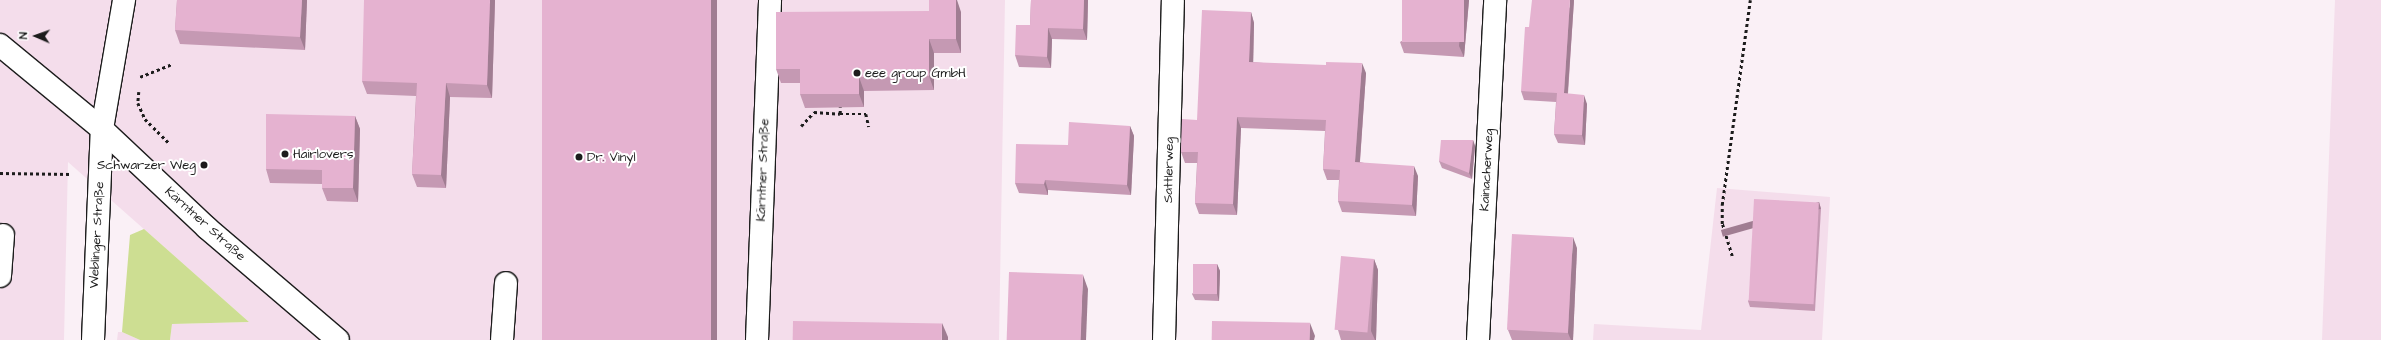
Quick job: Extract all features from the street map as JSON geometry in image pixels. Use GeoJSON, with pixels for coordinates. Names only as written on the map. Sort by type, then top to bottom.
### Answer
{"type":"FeatureCollection","features":[{"type":"Feature","properties":{"kind":"street"},"geometry":{"type":"LineString","coordinates":[[102,129],[124,0]]}},
{"type":"Feature","properties":{"kind":"street","name":"Kärntner Straße"},"geometry":{"type":"LineString","coordinates":[[757,340],[770,0]]}},
{"type":"Feature","properties":{"kind":"street","name":"Sattlerweg"},"geometry":{"type":"LineString","coordinates":[[1164,340],[1173,0]]}},
{"type":"Feature","properties":{"kind":"street","name":"Kainacherweg"},"geometry":{"type":"LineString","coordinates":[[1478,340],[1495,0]]}},
{"type":"Feature","properties":{"kind":"street","name":"Kärntner Straße"},"geometry":{"type":"LineString","coordinates":[[0,45],[102,129],[207,228],[338,340]]}},
{"type":"Feature","properties":{"kind":"street","name":"Weblinger Straße"},"geometry":{"type":"LineString","coordinates":[[93,340],[102,129]]}},
{"type":"Feature","properties":{"kind":"street"},"geometry":{"type":"LineString","coordinates":[[0,276],[3,235]]}},
{"type":"Feature","properties":{"kind":"street"},"geometry":{"type":"LineString","coordinates":[[502,340],[506,284]]}},
{"type":"Feature","properties":{"kind":"path"},"geometry":{"type":"LineString","coordinates":[[1732,256],[1722,224],[1722,205],[1750,0]]}},
{"type":"Feature","properties":{"kind":"path"},"geometry":{"type":"LineString","coordinates":[[140,77],[173,64]]}},
{"type":"Feature","properties":{"kind":"path"},"geometry":{"type":"LineString","coordinates":[[142,69],[138,103],[145,119],[170,144]]}},
{"type":"Feature","properties":{"kind":"path"},"geometry":{"type":"LineString","coordinates":[[840,107],[840,114]]}},
{"type":"Feature","properties":{"kind":"path"},"geometry":{"type":"LineString","coordinates":[[801,126],[814,112],[866,114],[869,127]]}},
{"type":"Feature","properties":{"kind":"path"},"geometry":{"type":"LineString","coordinates":[[0,173],[71,174]]}},
{"type":"Feature","properties":{"kind":"shaded area"},"geometry":{"type":"Polygon","coordinates":[[[0,0],[1005,0],[999,340],[170,340],[172,324],[249,322],[68,162],[64,340],[0,340],[0,0]]]}},
{"type":"Feature","properties":{"kind":"shaded area"},"geometry":{"type":"Polygon","coordinates":[[[2335,0],[2381,0],[2381,340],[2322,340],[2335,0]]]}},
{"type":"Feature","properties":{"kind":"shaded area"},"geometry":{"type":"Polygon","coordinates":[[[1717,188],[1830,197],[1822,340],[1593,340],[1594,324],[1701,330],[1717,188]]]}},
{"type":"Feature","properties":{"kind":"shaded area"},"geometry":{"type":"Polygon","coordinates":[[[118,332],[122,332],[140,340],[117,340],[118,332]]]}},
{"type":"Feature","properties":{"kind":"green space"},"geometry":{"type":"Polygon","coordinates":[[[144,229],[249,322],[172,324],[170,340],[140,340],[122,332],[130,235],[144,229]]]}},
{"type":"Feature","properties":{"kind":"building"},"geometry":{"type":"Polygon","coordinates":[[[177,0],[302,0],[300,37],[175,30],[177,0]]]}},
{"type":"Feature","properties":{"kind":"building"},"geometry":{"type":"Polygon","coordinates":[[[364,0],[490,0],[487,85],[446,83],[441,175],[412,174],[417,83],[362,81],[364,0]]]}},
{"type":"Feature","properties":{"kind":"building"},"geometry":{"type":"Polygon","coordinates":[[[542,0],[711,0],[711,340],[542,340],[542,0]]]}},
{"type":"Feature","properties":{"kind":"building","name":"eee group GmbH"},"geometry":{"type":"Polygon","coordinates":[[[929,0],[956,0],[956,39],[929,39],[929,76],[859,77],[859,94],[800,94],[800,69],[776,69],[776,12],[929,11],[929,0]]]}},
{"type":"Feature","properties":{"kind":"building"},"geometry":{"type":"Polygon","coordinates":[[[1031,0],[1084,0],[1083,29],[1048,28],[1047,57],[1015,55],[1016,25],[1030,25],[1031,0]]]}},
{"type":"Feature","properties":{"kind":"building"},"geometry":{"type":"Polygon","coordinates":[[[1402,0],[1464,0],[1464,42],[1402,42],[1402,0]]]}},
{"type":"Feature","properties":{"kind":"building"},"geometry":{"type":"Polygon","coordinates":[[[1532,0],[1570,0],[1564,93],[1584,95],[1582,135],[1554,134],[1557,93],[1521,91],[1525,27],[1529,27],[1532,0]]]}},
{"type":"Feature","properties":{"kind":"building"},"geometry":{"type":"Polygon","coordinates":[[[1202,10],[1251,12],[1249,62],[1326,65],[1326,62],[1362,63],[1355,162],[1414,166],[1412,205],[1338,201],[1340,170],[1323,169],[1326,120],[1237,117],[1233,204],[1195,203],[1198,152],[1181,152],[1182,119],[1197,120],[1202,10]]]}},
{"type":"Feature","properties":{"kind":"building"},"geometry":{"type":"Polygon","coordinates":[[[266,114],[355,116],[353,188],[322,188],[322,170],[266,169],[266,114]]]}},
{"type":"Feature","properties":{"kind":"building"},"geometry":{"type":"Polygon","coordinates":[[[1069,122],[1130,126],[1127,185],[1045,180],[1044,184],[1015,183],[1016,144],[1068,145],[1069,122]]]}},
{"type":"Feature","properties":{"kind":"building"},"geometry":{"type":"Polygon","coordinates":[[[1441,140],[1473,140],[1469,173],[1439,161],[1441,140]]]}},
{"type":"Feature","properties":{"kind":"building"},"geometry":{"type":"Polygon","coordinates":[[[1754,199],[1819,202],[1814,304],[1749,301],[1754,199]]]}},
{"type":"Feature","properties":{"kind":"building"},"geometry":{"type":"Polygon","coordinates":[[[1512,234],[1573,237],[1568,333],[1507,330],[1512,234]]]}},
{"type":"Feature","properties":{"kind":"building"},"geometry":{"type":"Polygon","coordinates":[[[1341,256],[1374,259],[1367,333],[1335,330],[1341,256]]]}},
{"type":"Feature","properties":{"kind":"building"},"geometry":{"type":"Polygon","coordinates":[[[1193,264],[1217,264],[1217,294],[1193,294],[1193,264]]]}},
{"type":"Feature","properties":{"kind":"building"},"geometry":{"type":"Polygon","coordinates":[[[1009,272],[1083,275],[1081,340],[1007,340],[1009,272]]]}},
{"type":"Feature","properties":{"kind":"building"},"geometry":{"type":"Polygon","coordinates":[[[793,321],[942,324],[942,340],[793,340],[793,321]]]}},
{"type":"Feature","properties":{"kind":"building"},"geometry":{"type":"Polygon","coordinates":[[[1212,321],[1310,323],[1310,340],[1212,340],[1212,321]]]}},
{"type":"Feature","properties":{"kind":"place","name":"eee group GmbH"},"geometry":{"type":"Point","coordinates":[857,73]}},
{"type":"Feature","properties":{"kind":"place","name":"Hairlovers"},"geometry":{"type":"Point","coordinates":[285,154]}},
{"type":"Feature","properties":{"kind":"place","name":"Dr. Vinyl"},"geometry":{"type":"Point","coordinates":[579,157]}},
{"type":"Feature","properties":{"kind":"place","name":"Schwarzer Weg"},"geometry":{"type":"Point","coordinates":[204,165]}}]}
